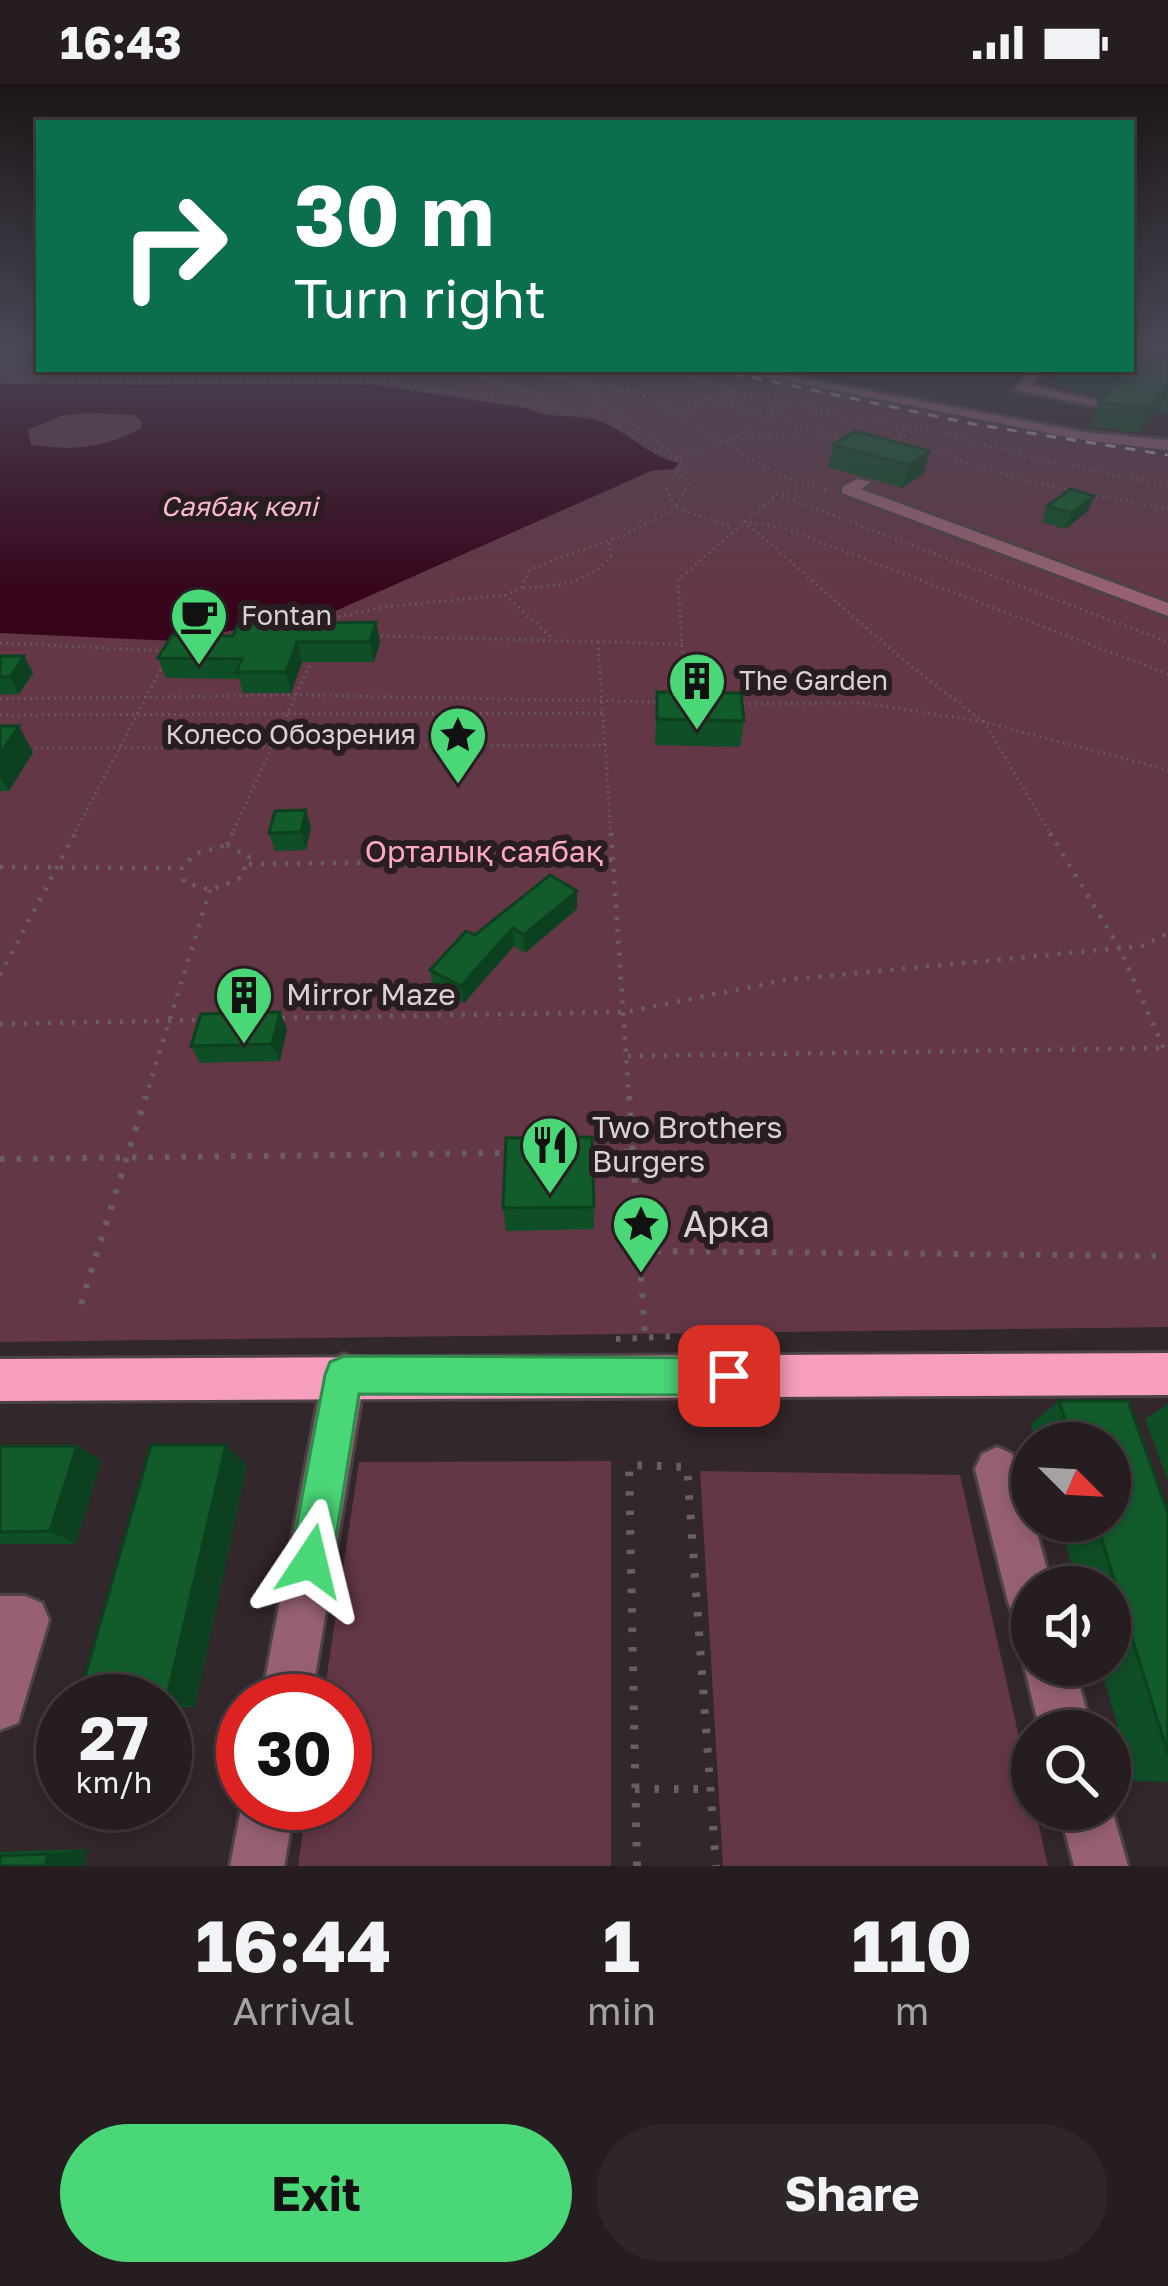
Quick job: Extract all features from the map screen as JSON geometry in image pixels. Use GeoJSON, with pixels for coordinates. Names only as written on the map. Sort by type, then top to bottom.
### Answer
{"type":"FeatureCollection","features":[{"type":"Feature","properties":{"kind":"main road"},"geometry":{"type":"LineString","coordinates":[[0,1380],[1168,1374]]}},
{"type":"Feature","properties":{"kind":"street"},"geometry":{"type":"LineString","coordinates":[[1038,427],[1159,443]]}},
{"type":"Feature","properties":{"kind":"street"},"geometry":{"type":"LineString","coordinates":[[862,489],[1168,610]]}},
{"type":"Feature","properties":{"kind":"street"},"geometry":{"type":"LineString","coordinates":[[291,1674],[344,1375]]}},
{"type":"Feature","properties":{"kind":"street"},"geometry":{"type":"LineString","coordinates":[[997,1469],[1023,1566]]}},
{"type":"Feature","properties":{"kind":"street"},"geometry":{"type":"LineString","coordinates":[[0,1620],[26,1620],[0,1705]]}},
{"type":"Feature","properties":{"kind":"street"},"geometry":{"type":"LineString","coordinates":[[257,1866],[263,1830]]}},
{"type":"Feature","properties":{"kind":"street"},"geometry":{"type":"LineString","coordinates":[[1092,1830],[1101,1866]]}},
{"type":"Feature","properties":{"kind":"path"},"geometry":{"type":"LineString","coordinates":[[621,427],[667,457],[679,458],[728,441],[824,427]]}},
{"type":"Feature","properties":{"kind":"path"},"geometry":{"type":"LineString","coordinates":[[636,427],[684,462],[666,489],[675,508],[735,528]]}},
{"type":"Feature","properties":{"kind":"path"},"geometry":{"type":"LineString","coordinates":[[703,427],[799,487]]}},
{"type":"Feature","properties":{"kind":"path"},"geometry":{"type":"LineString","coordinates":[[728,441],[749,427]]}},
{"type":"Feature","properties":{"kind":"path"},"geometry":{"type":"LineString","coordinates":[[803,427],[852,442]]}},
{"type":"Feature","properties":{"kind":"path"},"geometry":{"type":"LineString","coordinates":[[913,427],[1168,487]]}},
{"type":"Feature","properties":{"kind":"path"},"geometry":{"type":"LineString","coordinates":[[884,444],[922,428]]}},
{"type":"Feature","properties":{"kind":"path"},"geometry":{"type":"LineString","coordinates":[[898,440],[1016,478],[1168,509]]}},
{"type":"Feature","properties":{"kind":"path"},"geometry":{"type":"LineString","coordinates":[[521,588],[530,569],[609,542],[675,508],[688,493],[688,483],[676,471]]}},
{"type":"Feature","properties":{"kind":"path"},"geometry":{"type":"LineString","coordinates":[[686,704],[678,580],[777,494],[799,487],[862,489]]}},
{"type":"Feature","properties":{"kind":"path"},"geometry":{"type":"LineString","coordinates":[[777,494],[1168,642]]}},
{"type":"Feature","properties":{"kind":"path"},"geometry":{"type":"LineString","coordinates":[[1144,499],[1150,507]]}},
{"type":"Feature","properties":{"kind":"path"},"geometry":{"type":"LineString","coordinates":[[744,521],[786,529],[1168,674]]}},
{"type":"Feature","properties":{"kind":"path"},"geometry":{"type":"LineString","coordinates":[[628,1056],[1166,1048],[1120,949],[984,722],[902,659],[744,521]]}},
{"type":"Feature","properties":{"kind":"path"},"geometry":{"type":"LineString","coordinates":[[306,624],[575,581],[595,574],[611,555],[609,542]]}},
{"type":"Feature","properties":{"kind":"path"},"geometry":{"type":"LineString","coordinates":[[505,595],[543,625],[554,641]]}},
{"type":"Feature","properties":{"kind":"path"},"geometry":{"type":"LineString","coordinates":[[321,634],[330,618]]}},
{"type":"Feature","properties":{"kind":"path"},"geometry":{"type":"LineString","coordinates":[[368,636],[682,644]]}},
{"type":"Feature","properties":{"kind":"path"},"geometry":{"type":"LineString","coordinates":[[598,642],[645,1336]]}},
{"type":"Feature","properties":{"kind":"path"},"geometry":{"type":"LineString","coordinates":[[0,643],[169,651],[123,748],[0,975]]}},
{"type":"Feature","properties":{"kind":"path"},"geometry":{"type":"LineString","coordinates":[[226,845],[314,652]]}},
{"type":"Feature","properties":{"kind":"path"},"geometry":{"type":"LineString","coordinates":[[0,698],[296,695],[665,702]]}},
{"type":"Feature","properties":{"kind":"path"},"geometry":{"type":"LineString","coordinates":[[730,704],[866,703],[984,722],[1168,770]]}},
{"type":"Feature","properties":{"kind":"path"},"geometry":{"type":"LineString","coordinates":[[0,715],[604,713]]}},
{"type":"Feature","properties":{"kind":"path"},"geometry":{"type":"LineString","coordinates":[[20,748],[606,746]]}},
{"type":"Feature","properties":{"kind":"path"},"geometry":{"type":"LineString","coordinates":[[0,867],[182,868],[194,854],[226,845],[244,851],[249,864]]}},
{"type":"Feature","properties":{"kind":"path"},"geometry":{"type":"LineString","coordinates":[[182,868],[190,887],[210,890],[232,884],[249,864],[614,860]]}},
{"type":"Feature","properties":{"kind":"path"},"geometry":{"type":"LineString","coordinates":[[81,1304],[210,890]]}},
{"type":"Feature","properties":{"kind":"path"},"geometry":{"type":"LineString","coordinates":[[261,1019],[626,1012],[785,980],[1142,946],[1168,933]]}},
{"type":"Feature","properties":{"kind":"path"},"geometry":{"type":"LineString","coordinates":[[0,1024],[215,1020]]}},
{"type":"Feature","properties":{"kind":"path"},"geometry":{"type":"LineString","coordinates":[[588,1152],[634,1152]]}},
{"type":"Feature","properties":{"kind":"path"},"geometry":{"type":"LineString","coordinates":[[0,1159],[518,1153]]}},
{"type":"Feature","properties":{"kind":"path"},"geometry":{"type":"LineString","coordinates":[[640,1251],[1168,1256]]}},
{"type":"Feature","properties":{"kind":"path"},"geometry":{"type":"LineString","coordinates":[[616,1339],[678,1336]]}},
{"type":"Feature","properties":{"kind":"path"},"geometry":{"type":"LineString","coordinates":[[637,1866],[629,1465],[687,1467],[716,1866]]}},
{"type":"Feature","properties":{"kind":"path"},"geometry":{"type":"LineString","coordinates":[[635,1790],[710,1789]]}},
{"type":"Feature","properties":{"kind":"green space","name":"Орталық саябақ"},"geometry":{"type":"Polygon","coordinates":[[[0,427],[1056,427],[1168,455],[1168,1327],[0,1342],[0,427]]]}},
{"type":"Feature","properties":{"kind":"green space"},"geometry":{"type":"Polygon","coordinates":[[[611,1461],[611,1866],[298,1866],[303,1830],[372,1830],[372,1674],[327,1674],[359,1462],[611,1461]]]}},
{"type":"Feature","properties":{"kind":"green space"},"geometry":{"type":"Polygon","coordinates":[[[700,1471],[960,1475],[1013,1710],[1011,1830],[1040,1830],[1048,1866],[723,1866],[700,1471]]]}},
{"type":"Feature","properties":{"kind":"water","name":"Саябақ көлі"},"geometry":{"type":"Polygon","coordinates":[[[0,427],[35,427],[28,430],[31,445],[75,448],[115,440],[142,427],[612,427],[679,463],[673,469],[651,471],[306,624],[306,617],[175,641],[0,633],[0,427]]]}},
{"type":"Feature","properties":{"kind":"building"},"geometry":{"type":"Polygon","coordinates":[[[855,431],[930,451],[908,465],[833,445],[855,431]]]}},
{"type":"Feature","properties":{"kind":"building"},"geometry":{"type":"Polygon","coordinates":[[[1071,489],[1094,496],[1072,513],[1047,506],[1071,489]]]}},
{"type":"Feature","properties":{"kind":"building"},"geometry":{"type":"Polygon","coordinates":[[[376,622],[370,642],[297,642],[286,672],[236,672],[242,659],[158,658],[172,635],[233,636],[238,624],[376,622]]]}},
{"type":"Feature","properties":{"kind":"building"},"geometry":{"type":"Polygon","coordinates":[[[0,656],[24,656],[10,677],[0,677],[0,656]]]}},
{"type":"Feature","properties":{"kind":"building"},"geometry":{"type":"Polygon","coordinates":[[[657,692],[741,693],[744,721],[657,719],[657,692]]]}},
{"type":"Feature","properties":{"kind":"building"},"geometry":{"type":"Polygon","coordinates":[[[0,726],[19,726],[0,754],[0,726]]]}},
{"type":"Feature","properties":{"kind":"building"},"geometry":{"type":"Polygon","coordinates":[[[306,810],[301,832],[269,833],[275,811],[306,810]]]}},
{"type":"Feature","properties":{"kind":"building"},"geometry":{"type":"Polygon","coordinates":[[[550,875],[577,891],[524,935],[513,928],[461,986],[430,970],[466,931],[475,935],[550,875]]]}},
{"type":"Feature","properties":{"kind":"building"},"geometry":{"type":"Polygon","coordinates":[[[280,1012],[272,1044],[191,1046],[201,1014],[280,1012]]]}},
{"type":"Feature","properties":{"kind":"building","name":"Two Brothers Burgers"},"geometry":{"type":"Polygon","coordinates":[[[592,1137],[594,1207],[503,1208],[506,1138],[592,1137]]]}},
{"type":"Feature","properties":{"kind":"building"},"geometry":{"type":"Polygon","coordinates":[[[1059,1401],[1128,1401],[1168,1513],[1168,1754],[1131,1634],[1131,1566],[1110,1566],[1102,1542],[1131,1542],[1131,1422],[1066,1422],[1059,1401]]]}},
{"type":"Feature","properties":{"kind":"building"},"geometry":{"type":"Polygon","coordinates":[[[151,1445],[226,1445],[172,1674],[86,1674],[151,1445]]]}},
{"type":"Feature","properties":{"kind":"building"},"geometry":{"type":"Polygon","coordinates":[[[0,1446],[77,1446],[50,1531],[0,1532],[0,1446]]]}},
{"type":"Feature","properties":{"kind":"building"},"geometry":{"type":"Polygon","coordinates":[[[48,1854],[45,1866],[0,1866],[0,1856],[48,1854]]]}},
{"type":"Feature","properties":{"kind":"railway"},"geometry":{"type":"LineString","coordinates":[[993,427],[1168,455]]}},
{"type":"Feature","properties":{"kind":"place","name":"Fontan"},"geometry":{"type":"Point","coordinates":[199,667]}},
{"type":"Feature","properties":{"kind":"place","name":"The Garden"},"geometry":{"type":"Point","coordinates":[697,732]}},
{"type":"Feature","properties":{"kind":"place","name":"Колесо Обозрения"},"geometry":{"type":"Point","coordinates":[458,786]}},
{"type":"Feature","properties":{"kind":"place","name":"Mirror Maze"},"geometry":{"type":"Point","coordinates":[244,1046]}},
{"type":"Feature","properties":{"kind":"place","name":"Two Brothers Burgers"},"geometry":{"type":"Point","coordinates":[550,1196]}},
{"type":"Feature","properties":{"kind":"place","name":"Арка"},"geometry":{"type":"Point","coordinates":[641,1275]}},
{"type":"Feature","properties":{"kind":"route"},"geometry":{"type":"LineString","coordinates":[[311,1561],[344,1375],[729,1376]]}}]}
